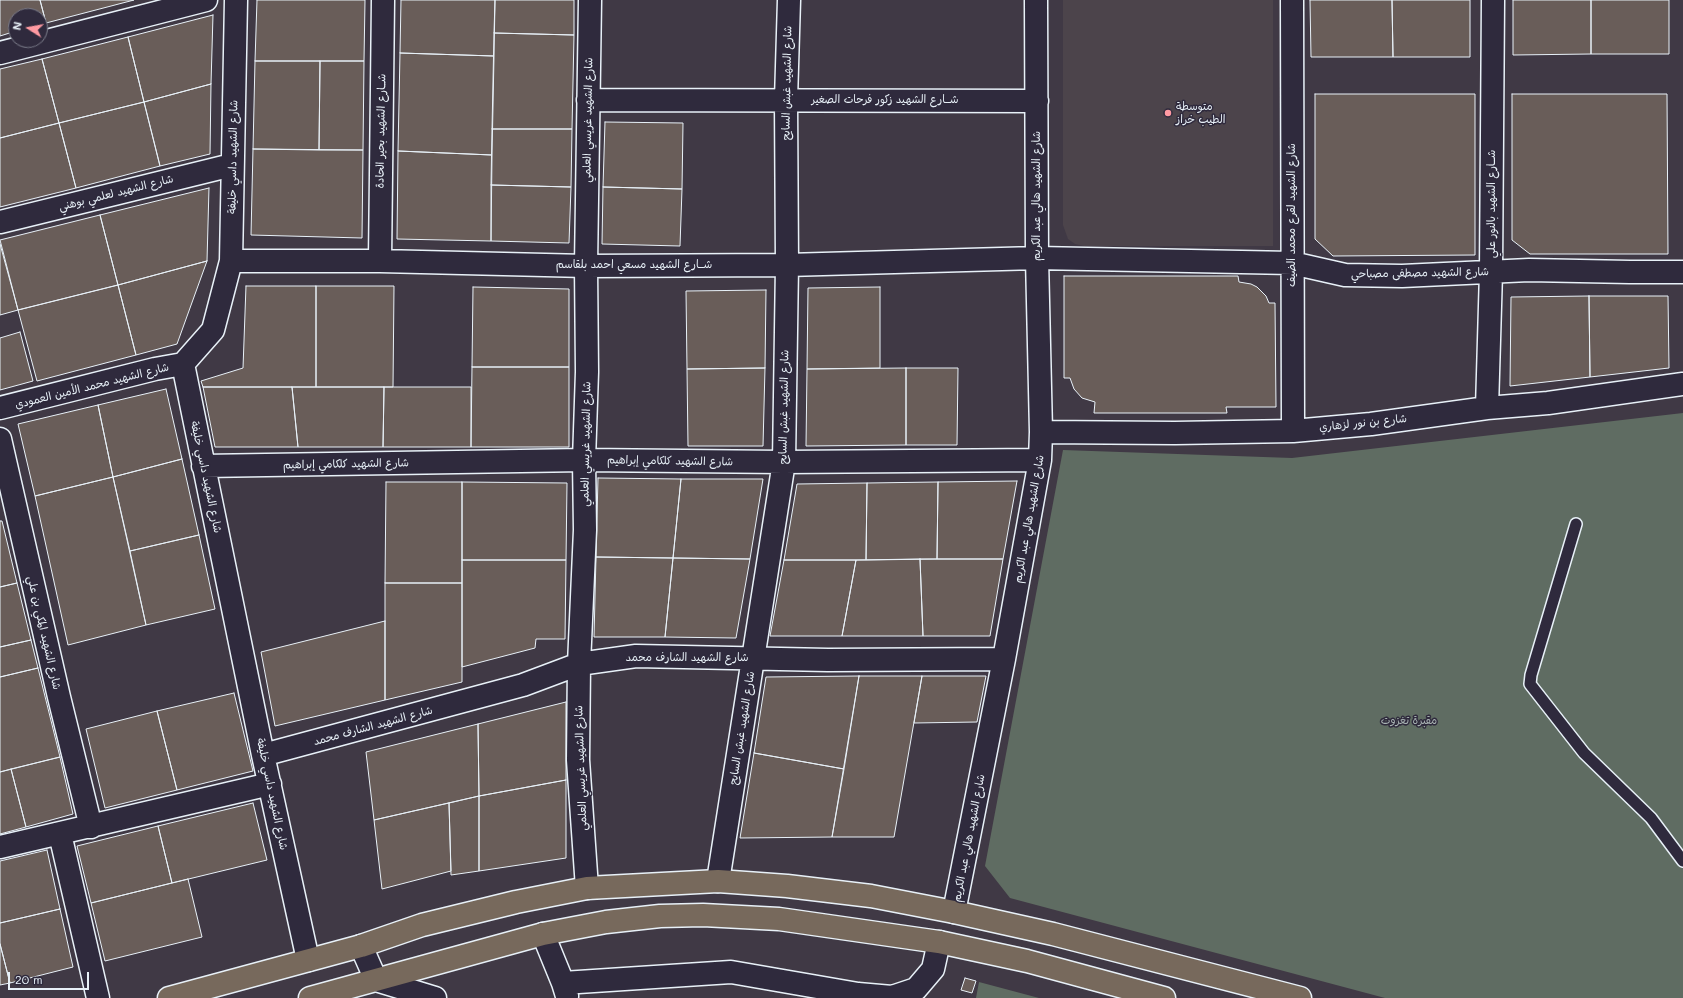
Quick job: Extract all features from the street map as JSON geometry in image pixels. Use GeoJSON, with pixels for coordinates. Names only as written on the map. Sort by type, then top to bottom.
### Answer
{"type":"FeatureCollection","features":[{"type":"Feature","properties":{"kind":"highway"},"geometry":{"type":"LineString","coordinates":[[169,998],[361,946],[422,925],[516,902],[587,888],[718,881],[787,886],[871,896],[954,912],[1054,934],[1300,998]]}},
{"type":"Feature","properties":{"kind":"highway"},"geometry":{"type":"LineString","coordinates":[[310,998],[543,934],[606,922],[660,916],[703,915],[778,918],[939,942],[1027,961],[1164,998]]}},
{"type":"Feature","properties":{"kind":"street"},"geometry":{"type":"LineString","coordinates":[[0,53],[206,0]]}},
{"type":"Feature","properties":{"kind":"street","name":"شارع الشهيد داسي خليفة"},"geometry":{"type":"LineString","coordinates":[[236,0],[231,261],[213,330],[183,364],[263,755],[308,960]]}},
{"type":"Feature","properties":{"kind":"street","name":"شــارع الشهيد بحير الحادة"},"geometry":{"type":"LineString","coordinates":[[380,261],[383,0]]}},
{"type":"Feature","properties":{"kind":"street","name":"شارع الشهيد غريسي العلمي"},"geometry":{"type":"LineString","coordinates":[[587,888],[578,760],[579,664],[585,530],[584,460],[587,372],[586,266],[590,0]]}},
{"type":"Feature","properties":{"kind":"street","name":"شارع الشهيد غبش السايح"},"geometry":{"type":"LineString","coordinates":[[718,881],[784,462],[787,265],[786,100],[789,0]]}},
{"type":"Feature","properties":{"kind":"street","name":"شارع الشهيد هالي عبد الكريم"},"geometry":{"type":"LineString","coordinates":[[954,912],[1004,659],[1040,460],[1041,432],[1037,258],[1036,0]]}},
{"type":"Feature","properties":{"kind":"street","name":"شارع الشهيد لقرع محمد الضيف"},"geometry":{"type":"LineString","coordinates":[[1292,0],[1293,430]]}},
{"type":"Feature","properties":{"kind":"street","name":"شــارع الشهيد بالنور علي"},"geometry":{"type":"LineString","coordinates":[[1487,408],[1491,272],[1492,0]]}},
{"type":"Feature","properties":{"kind":"street","name":"شــارع الشهيد زكور فرحات الصغير"},"geometry":{"type":"LineString","coordinates":[[588,100],[1037,101]]}},
{"type":"Feature","properties":{"kind":"street","name":"شارع الشهيد لعلمي بوهني"},"geometry":{"type":"LineString","coordinates":[[0,222],[232,165]]}},
{"type":"Feature","properties":{"kind":"street","name":"شــارع الشهيد مسعي احمد بلقاسم"},"geometry":{"type":"LineString","coordinates":[[231,261],[380,261],[586,266],[787,265],[1037,258]]}},
{"type":"Feature","properties":{"kind":"street","name":"شارع الشهيد مصطفى مصباحي"},"geometry":{"type":"LineString","coordinates":[[1037,258],[1292,263],[1345,275],[1402,276],[1529,270],[1683,272]]}},
{"type":"Feature","properties":{"kind":"street","name":"شارع الشهيد محمد الأمين العمودي"},"geometry":{"type":"LineString","coordinates":[[0,408],[155,369],[183,364]]}},
{"type":"Feature","properties":{"kind":"street","name":"شارع بن نور لزهاري"},"geometry":{"type":"LineString","coordinates":[[1041,432],[1175,433],[1293,430],[1371,424],[1487,408],[1548,403],[1683,384]]}},
{"type":"Feature","properties":{"kind":"street","name":"شارع الشهيد المكي بن علي"},"geometry":{"type":"LineString","coordinates":[[0,439],[57,689],[91,827]]}},
{"type":"Feature","properties":{"kind":"street","name":"شارع الشهيد كلكامي إبراهيم"},"geometry":{"type":"LineString","coordinates":[[203,466],[584,460],[784,462],[1040,460]]}},
{"type":"Feature","properties":{"kind":"street","name":"شارع الشهيد الشارف محمد"},"geometry":{"type":"LineString","coordinates":[[263,755],[524,685],[579,664],[636,656],[828,660],[1004,659]]}},
{"type":"Feature","properties":{"kind":"street"},"geometry":{"type":"LineString","coordinates":[[0,847],[91,827],[270,784]]}},
{"type":"Feature","properties":{"kind":"street"},"geometry":{"type":"LineString","coordinates":[[60,834],[98,998]]}},
{"type":"Feature","properties":{"kind":"street"},"geometry":{"type":"LineString","coordinates":[[543,934],[565,991],[731,972],[858,994],[892,997],[916,989],[934,969],[939,942]]}},
{"type":"Feature","properties":{"kind":"street"},"geometry":{"type":"LineString","coordinates":[[361,946],[376,980],[435,998]]}},
{"type":"Feature","properties":{"kind":"lane"},"geometry":{"type":"LineString","coordinates":[[1576,524],[1531,675],[1530,684],[1584,752],[1651,818],[1683,861]]}},
{"type":"Feature","properties":{"kind":"shaded area","name":"متوسطة الطيب خراز"},"geometry":{"type":"Polygon","coordinates":[[[1063,0],[1273,0],[1273,246],[1084,246],[1075,244],[1068,239],[1063,225],[1063,0]]]}},
{"type":"Feature","properties":{"kind":"green space","name":"مقبرة تغزوت"},"geometry":{"type":"Polygon","coordinates":[[[1683,413],[1683,998],[1385,998],[1010,898],[985,866],[1063,450],[1292,458],[1683,413]]]}},
{"type":"Feature","properties":{"kind":"green space"},"geometry":{"type":"Polygon","coordinates":[[[979,982],[1039,998],[976,998],[979,982]]]}},
{"type":"Feature","properties":{"kind":"building"},"geometry":{"type":"Polygon","coordinates":[[[0,0],[40,0],[42,8],[8,8],[8,34],[0,36],[0,0]]]}},
{"type":"Feature","properties":{"kind":"building"},"geometry":{"type":"Polygon","coordinates":[[[40,0],[134,0],[48,22],[48,8],[42,8],[40,0]]]}},
{"type":"Feature","properties":{"kind":"building"},"geometry":{"type":"Polygon","coordinates":[[[257,0],[365,0],[364,61],[255,61],[257,0]]]}},
{"type":"Feature","properties":{"kind":"building"},"geometry":{"type":"Polygon","coordinates":[[[401,0],[495,0],[494,56],[400,53],[401,0]]]}},
{"type":"Feature","properties":{"kind":"building"},"geometry":{"type":"Polygon","coordinates":[[[495,0],[574,0],[574,35],[494,33],[495,0]]]}},
{"type":"Feature","properties":{"kind":"building"},"geometry":{"type":"Polygon","coordinates":[[[1310,0],[1392,0],[1393,57],[1311,57],[1310,0]]]}},
{"type":"Feature","properties":{"kind":"building"},"geometry":{"type":"Polygon","coordinates":[[[1392,0],[1470,0],[1470,57],[1393,57],[1392,0]]]}},
{"type":"Feature","properties":{"kind":"building"},"geometry":{"type":"Polygon","coordinates":[[[1513,0],[1591,0],[1591,54],[1513,55],[1513,0]]]}},
{"type":"Feature","properties":{"kind":"building"},"geometry":{"type":"Polygon","coordinates":[[[1591,0],[1669,0],[1669,54],[1591,54],[1591,0]]]}},
{"type":"Feature","properties":{"kind":"building"},"geometry":{"type":"Polygon","coordinates":[[[213,15],[211,84],[144,102],[128,37],[213,15]]]}},
{"type":"Feature","properties":{"kind":"building"},"geometry":{"type":"Polygon","coordinates":[[[494,33],[574,35],[572,129],[492,129],[494,33]]]}},
{"type":"Feature","properties":{"kind":"building"},"geometry":{"type":"Polygon","coordinates":[[[128,37],[144,102],[59,123],[42,59],[128,37]]]}},
{"type":"Feature","properties":{"kind":"building"},"geometry":{"type":"Polygon","coordinates":[[[400,53],[494,56],[492,155],[398,151],[400,53]]]}},
{"type":"Feature","properties":{"kind":"building"},"geometry":{"type":"Polygon","coordinates":[[[42,59],[59,123],[0,138],[0,69],[42,59]]]}},
{"type":"Feature","properties":{"kind":"building"},"geometry":{"type":"Polygon","coordinates":[[[255,61],[320,61],[319,150],[253,149],[255,61]]]}},
{"type":"Feature","properties":{"kind":"building"},"geometry":{"type":"Polygon","coordinates":[[[320,61],[364,61],[363,150],[319,150],[320,61]]]}},
{"type":"Feature","properties":{"kind":"building"},"geometry":{"type":"Polygon","coordinates":[[[211,84],[210,154],[160,166],[144,102],[211,84]]]}},
{"type":"Feature","properties":{"kind":"building"},"geometry":{"type":"Polygon","coordinates":[[[1315,94],[1475,94],[1475,255],[1333,256],[1315,239],[1315,94]]]}},
{"type":"Feature","properties":{"kind":"building"},"geometry":{"type":"Polygon","coordinates":[[[1512,94],[1667,94],[1668,254],[1530,254],[1512,240],[1512,94]]]}},
{"type":"Feature","properties":{"kind":"building"},"geometry":{"type":"Polygon","coordinates":[[[144,102],[160,166],[76,188],[59,123],[144,102]]]}},
{"type":"Feature","properties":{"kind":"building"},"geometry":{"type":"Polygon","coordinates":[[[605,122],[683,123],[682,189],[603,187],[605,122]]]}},
{"type":"Feature","properties":{"kind":"building"},"geometry":{"type":"Polygon","coordinates":[[[59,123],[76,188],[0,207],[0,138],[59,123]]]}},
{"type":"Feature","properties":{"kind":"building"},"geometry":{"type":"Polygon","coordinates":[[[492,129],[572,129],[571,187],[491,185],[492,129]]]}},
{"type":"Feature","properties":{"kind":"building"},"geometry":{"type":"Polygon","coordinates":[[[253,149],[363,150],[362,238],[251,235],[253,149]]]}},
{"type":"Feature","properties":{"kind":"building"},"geometry":{"type":"Polygon","coordinates":[[[398,151],[492,155],[491,241],[397,239],[398,151]]]}},
{"type":"Feature","properties":{"kind":"building"},"geometry":{"type":"Polygon","coordinates":[[[491,185],[571,187],[569,243],[491,241],[491,185]]]}},
{"type":"Feature","properties":{"kind":"building"},"geometry":{"type":"Polygon","coordinates":[[[603,187],[682,189],[680,246],[602,244],[603,187]]]}},
{"type":"Feature","properties":{"kind":"building"},"geometry":{"type":"Polygon","coordinates":[[[209,188],[207,261],[118,285],[100,215],[209,188]]]}},
{"type":"Feature","properties":{"kind":"building"},"geometry":{"type":"Polygon","coordinates":[[[100,215],[118,285],[18,310],[0,240],[100,215]]]}},
{"type":"Feature","properties":{"kind":"building"},"geometry":{"type":"Polygon","coordinates":[[[0,244],[18,310],[0,315],[0,244]]]}},
{"type":"Feature","properties":{"kind":"building"},"geometry":{"type":"Polygon","coordinates":[[[207,261],[177,344],[136,355],[118,285],[207,261]]]}},
{"type":"Feature","properties":{"kind":"building"},"geometry":{"type":"Polygon","coordinates":[[[1064,276],[1238,276],[1239,282],[1251,284],[1257,287],[1266,296],[1269,303],[1275,303],[1276,407],[1226,407],[1227,413],[1094,413],[1095,402],[1082,398],[1074,389],[1070,378],[1064,378],[1064,276]]]}},
{"type":"Feature","properties":{"kind":"building"},"geometry":{"type":"Polygon","coordinates":[[[118,285],[136,355],[37,381],[18,310],[118,285]]]}},
{"type":"Feature","properties":{"kind":"building"},"geometry":{"type":"Polygon","coordinates":[[[246,286],[316,286],[316,387],[203,387],[201,381],[243,368],[246,286]]]}},
{"type":"Feature","properties":{"kind":"building"},"geometry":{"type":"Polygon","coordinates":[[[316,286],[394,286],[393,387],[316,387],[316,286]]]}},
{"type":"Feature","properties":{"kind":"building"},"geometry":{"type":"Polygon","coordinates":[[[473,287],[569,289],[569,367],[472,367],[473,287]]]}},
{"type":"Feature","properties":{"kind":"building"},"geometry":{"type":"Polygon","coordinates":[[[880,287],[880,368],[807,369],[808,288],[880,287]]]}},
{"type":"Feature","properties":{"kind":"building"},"geometry":{"type":"Polygon","coordinates":[[[766,290],[765,368],[687,369],[686,291],[766,290]]]}},
{"type":"Feature","properties":{"kind":"building"},"geometry":{"type":"Polygon","coordinates":[[[1589,296],[1668,296],[1669,368],[1590,377],[1589,296]]]}},
{"type":"Feature","properties":{"kind":"building"},"geometry":{"type":"Polygon","coordinates":[[[1589,296],[1590,377],[1510,386],[1511,297],[1589,296]]]}},
{"type":"Feature","properties":{"kind":"building"},"geometry":{"type":"Polygon","coordinates":[[[20,332],[33,381],[0,390],[0,338],[20,332]]]}},
{"type":"Feature","properties":{"kind":"building"},"geometry":{"type":"Polygon","coordinates":[[[472,367],[569,367],[569,447],[471,447],[472,367]]]}},
{"type":"Feature","properties":{"kind":"building"},"geometry":{"type":"Polygon","coordinates":[[[765,368],[763,446],[688,446],[687,369],[765,368]]]}},
{"type":"Feature","properties":{"kind":"building"},"geometry":{"type":"Polygon","coordinates":[[[906,368],[906,445],[806,446],[807,369],[906,368]]]}},
{"type":"Feature","properties":{"kind":"building"},"geometry":{"type":"Polygon","coordinates":[[[906,368],[958,368],[957,445],[906,445],[906,368]]]}},
{"type":"Feature","properties":{"kind":"building"},"geometry":{"type":"Polygon","coordinates":[[[203,387],[292,387],[298,447],[215,447],[203,387]]]}},
{"type":"Feature","properties":{"kind":"building"},"geometry":{"type":"Polygon","coordinates":[[[292,387],[384,387],[383,447],[298,447],[292,387]]]}},
{"type":"Feature","properties":{"kind":"building"},"geometry":{"type":"Polygon","coordinates":[[[384,387],[471,387],[471,447],[383,447],[384,387]]]}},
{"type":"Feature","properties":{"kind":"building"},"geometry":{"type":"Polygon","coordinates":[[[166,389],[182,459],[113,477],[98,405],[166,389]]]}},
{"type":"Feature","properties":{"kind":"building"},"geometry":{"type":"Polygon","coordinates":[[[98,405],[113,477],[35,496],[18,424],[98,405]]]}},
{"type":"Feature","properties":{"kind":"building"},"geometry":{"type":"Polygon","coordinates":[[[182,459],[199,535],[130,551],[113,477],[182,459]]]}},
{"type":"Feature","properties":{"kind":"building"},"geometry":{"type":"Polygon","coordinates":[[[113,477],[146,625],[68,645],[35,496],[113,477]]]}},
{"type":"Feature","properties":{"kind":"building"},"geometry":{"type":"Polygon","coordinates":[[[598,478],[681,479],[673,558],[596,557],[598,478]]]}},
{"type":"Feature","properties":{"kind":"building"},"geometry":{"type":"Polygon","coordinates":[[[681,479],[763,479],[750,559],[673,558],[681,479]]]}},
{"type":"Feature","properties":{"kind":"building"},"geometry":{"type":"Polygon","coordinates":[[[1017,481],[1003,559],[937,559],[938,482],[1017,481]]]}},
{"type":"Feature","properties":{"kind":"building"},"geometry":{"type":"Polygon","coordinates":[[[386,482],[462,482],[462,583],[385,583],[386,482]]]}},
{"type":"Feature","properties":{"kind":"building"},"geometry":{"type":"Polygon","coordinates":[[[462,482],[567,483],[566,560],[462,560],[462,482]]]}},
{"type":"Feature","properties":{"kind":"building"},"geometry":{"type":"Polygon","coordinates":[[[938,482],[937,559],[866,560],[867,483],[938,482]]]}},
{"type":"Feature","properties":{"kind":"building"},"geometry":{"type":"Polygon","coordinates":[[[867,483],[866,560],[784,560],[797,484],[867,483]]]}},
{"type":"Feature","properties":{"kind":"building"},"geometry":{"type":"Polygon","coordinates":[[[0,521],[2,521],[17,583],[0,587],[0,521]]]}},
{"type":"Feature","properties":{"kind":"building"},"geometry":{"type":"Polygon","coordinates":[[[199,535],[215,609],[146,625],[130,551],[199,535]]]}},
{"type":"Feature","properties":{"kind":"building"},"geometry":{"type":"Polygon","coordinates":[[[596,557],[673,558],[665,637],[594,637],[596,557]]]}},
{"type":"Feature","properties":{"kind":"building"},"geometry":{"type":"Polygon","coordinates":[[[673,558],[750,559],[736,638],[665,637],[673,558]]]}},
{"type":"Feature","properties":{"kind":"building"},"geometry":{"type":"Polygon","coordinates":[[[920,559],[1003,559],[990,636],[923,636],[920,559]]]}},
{"type":"Feature","properties":{"kind":"building"},"geometry":{"type":"Polygon","coordinates":[[[920,559],[923,636],[842,636],[856,560],[920,559]]]}},
{"type":"Feature","properties":{"kind":"building"},"geometry":{"type":"Polygon","coordinates":[[[462,560],[566,560],[565,639],[536,639],[535,648],[462,667],[462,560]]]}},
{"type":"Feature","properties":{"kind":"building"},"geometry":{"type":"Polygon","coordinates":[[[784,560],[856,560],[842,636],[770,636],[784,560]]]}},
{"type":"Feature","properties":{"kind":"building"},"geometry":{"type":"Polygon","coordinates":[[[17,583],[31,640],[0,647],[0,587],[17,583]]]}},
{"type":"Feature","properties":{"kind":"building"},"geometry":{"type":"Polygon","coordinates":[[[385,583],[462,583],[462,682],[385,700],[385,583]]]}},
{"type":"Feature","properties":{"kind":"building"},"geometry":{"type":"Polygon","coordinates":[[[385,621],[385,700],[275,726],[261,652],[385,621]]]}},
{"type":"Feature","properties":{"kind":"building"},"geometry":{"type":"Polygon","coordinates":[[[31,640],[38,668],[0,677],[0,647],[31,640]]]}},
{"type":"Feature","properties":{"kind":"building"},"geometry":{"type":"Polygon","coordinates":[[[38,668],[60,757],[0,772],[0,677],[38,668]]]}},
{"type":"Feature","properties":{"kind":"building"},"geometry":{"type":"Polygon","coordinates":[[[859,676],[844,769],[754,753],[766,677],[859,676]]]}},
{"type":"Feature","properties":{"kind":"building"},"geometry":{"type":"Polygon","coordinates":[[[859,676],[922,676],[894,837],[832,837],[859,676]]]}},
{"type":"Feature","properties":{"kind":"building"},"geometry":{"type":"Polygon","coordinates":[[[922,676],[986,676],[977,722],[914,723],[922,676]]]}},
{"type":"Feature","properties":{"kind":"building"},"geometry":{"type":"Polygon","coordinates":[[[234,693],[253,771],[177,790],[157,711],[234,693]]]}},
{"type":"Feature","properties":{"kind":"building"},"geometry":{"type":"Polygon","coordinates":[[[566,702],[566,780],[479,796],[478,724],[566,702]]]}},
{"type":"Feature","properties":{"kind":"building"},"geometry":{"type":"Polygon","coordinates":[[[157,711],[177,790],[105,808],[86,729],[157,711]]]}},
{"type":"Feature","properties":{"kind":"building"},"geometry":{"type":"Polygon","coordinates":[[[478,724],[479,796],[374,820],[366,752],[478,724]]]}},
{"type":"Feature","properties":{"kind":"building"},"geometry":{"type":"Polygon","coordinates":[[[754,753],[844,769],[832,837],[740,838],[754,753]]]}},
{"type":"Feature","properties":{"kind":"building"},"geometry":{"type":"Polygon","coordinates":[[[60,757],[73,814],[26,827],[11,769],[60,757]]]}},
{"type":"Feature","properties":{"kind":"building"},"geometry":{"type":"Polygon","coordinates":[[[11,769],[26,827],[0,834],[0,772],[11,769]]]}},
{"type":"Feature","properties":{"kind":"building"},"geometry":{"type":"Polygon","coordinates":[[[566,780],[566,858],[479,871],[479,796],[566,780]]]}},
{"type":"Feature","properties":{"kind":"building"},"geometry":{"type":"Polygon","coordinates":[[[479,796],[479,871],[451,875],[449,803],[479,796]]]}},
{"type":"Feature","properties":{"kind":"building"},"geometry":{"type":"Polygon","coordinates":[[[253,803],[267,860],[172,883],[158,826],[253,803]]]}},
{"type":"Feature","properties":{"kind":"building"},"geometry":{"type":"Polygon","coordinates":[[[449,803],[451,871],[382,889],[374,820],[449,803]]]}},
{"type":"Feature","properties":{"kind":"building"},"geometry":{"type":"Polygon","coordinates":[[[158,826],[172,883],[91,903],[77,846],[158,826]]]}},
{"type":"Feature","properties":{"kind":"building"},"geometry":{"type":"Polygon","coordinates":[[[47,850],[60,909],[0,923],[0,861],[47,850]]]}},
{"type":"Feature","properties":{"kind":"building"},"geometry":{"type":"Polygon","coordinates":[[[188,879],[202,937],[105,961],[91,903],[188,879]]]}},
{"type":"Feature","properties":{"kind":"building"},"geometry":{"type":"Polygon","coordinates":[[[60,909],[73,967],[10,983],[0,944],[0,923],[60,909]]]}},
{"type":"Feature","properties":{"kind":"building"},"geometry":{"type":"Polygon","coordinates":[[[0,944],[10,983],[0,985],[0,944]]]}},
{"type":"Feature","properties":{"kind":"building"},"geometry":{"type":"Polygon","coordinates":[[[965,978],[976,981],[972,993],[961,990],[965,978]]]}},
{"type":"Feature","properties":{"kind":"place","name":"متوسطة الطيب خراز"},"geometry":{"type":"Point","coordinates":[1168,113]}}]}
